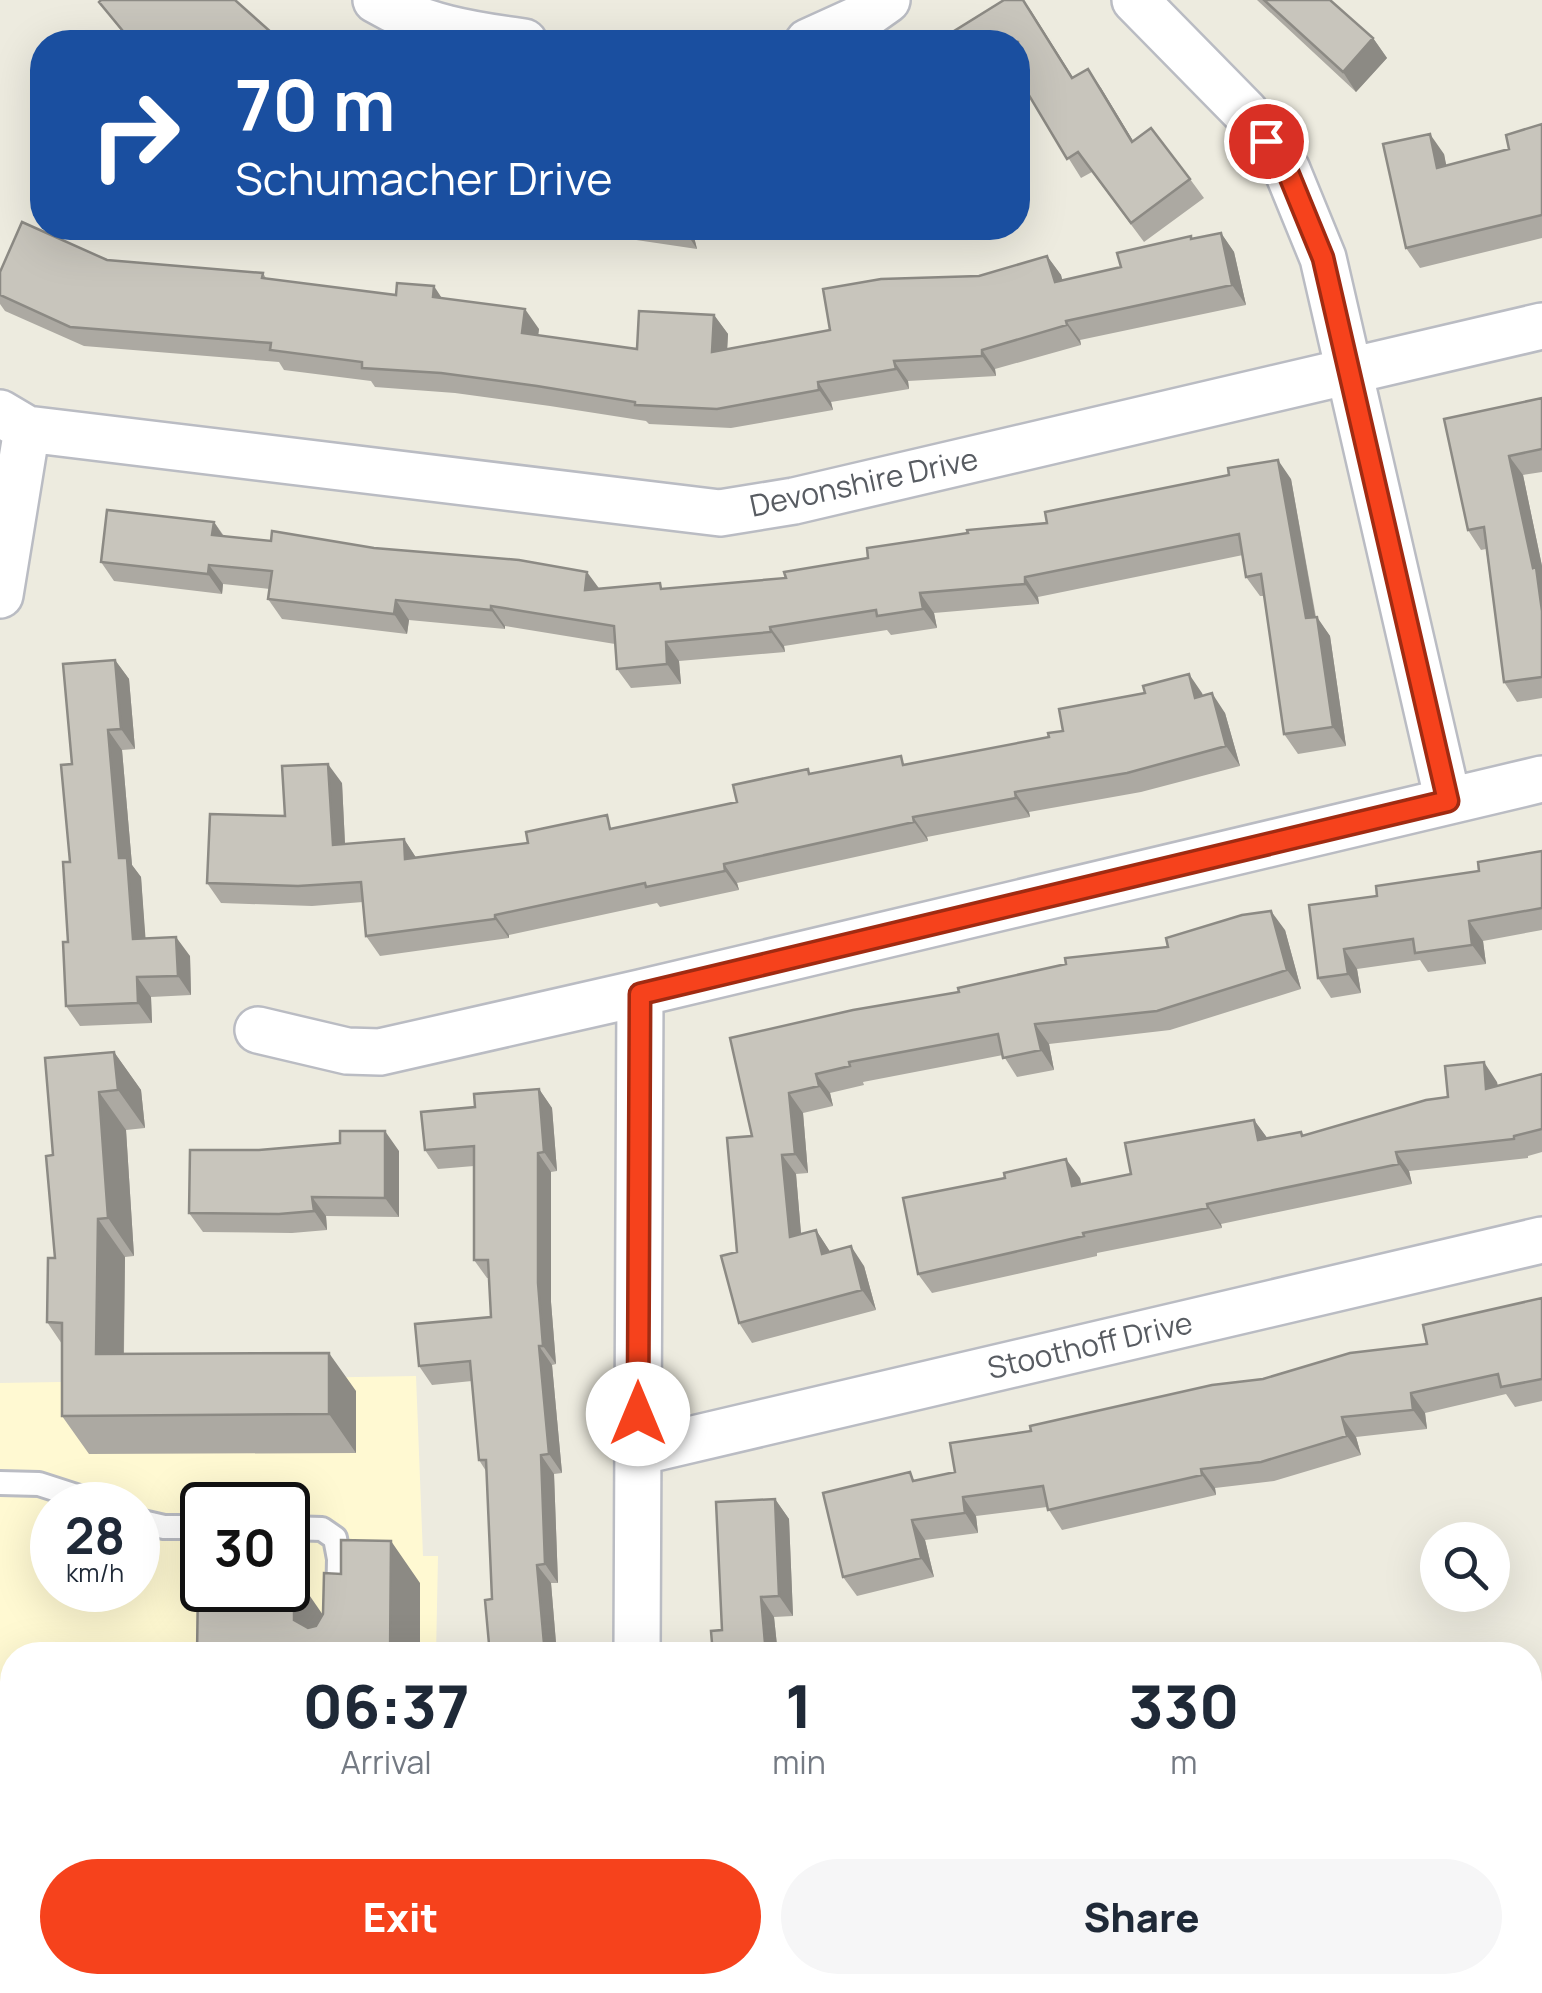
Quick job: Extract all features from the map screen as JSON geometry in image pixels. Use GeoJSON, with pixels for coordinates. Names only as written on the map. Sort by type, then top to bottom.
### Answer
{"type":"FeatureCollection","features":[{"type":"Feature","properties":{"kind":"street"},"geometry":{"type":"LineString","coordinates":[[376,0],[401,15],[452,30]]}},
{"type":"Feature","properties":{"kind":"street"},"geometry":{"type":"LineString","coordinates":[[836,30],[863,18],[887,0]]}},
{"type":"Feature","properties":{"kind":"street"},"geometry":{"type":"LineString","coordinates":[[1136,0],[1245,112],[1287,170],[1323,258],[1448,801]]}},
{"type":"Feature","properties":{"kind":"street","name":"Devonshire Drive"},"geometry":{"type":"LineString","coordinates":[[14,421],[720,513],[794,502],[1542,326]]}},
{"type":"Feature","properties":{"kind":"street"},"geometry":{"type":"LineString","coordinates":[[0,595],[14,421]]}},
{"type":"Feature","properties":{"kind":"street"},"geometry":{"type":"LineString","coordinates":[[258,1030],[346,1051],[380,1052],[640,994],[1542,779]]}},
{"type":"Feature","properties":{"kind":"street"},"geometry":{"type":"LineString","coordinates":[[636,1642],[640,994]]}},
{"type":"Feature","properties":{"kind":"street","name":"Stoothoff Drive"},"geometry":{"type":"LineString","coordinates":[[638,1452],[1542,1240]]}},
{"type":"Feature","properties":{"kind":"lane"},"geometry":{"type":"LineString","coordinates":[[0,1483],[30,1484]]}},
{"type":"Feature","properties":{"kind":"lane"},"geometry":{"type":"LineString","coordinates":[[310,1529],[322,1529],[335,1538],[339,1559],[338,1642]]}},
{"type":"Feature","properties":{"kind":"shaded area"},"geometry":{"type":"Polygon","coordinates":[[[416,1376],[423,1556],[438,1556],[436,1642],[0,1642],[0,1383],[416,1376]]]}},
{"type":"Feature","properties":{"kind":"building"},"geometry":{"type":"Polygon","coordinates":[[[235,0],[269,30],[122,30],[99,2],[235,0]]]}},
{"type":"Feature","properties":{"kind":"building"},"geometry":{"type":"Polygon","coordinates":[[[1004,0],[1023,0],[1072,78],[1088,69],[1132,142],[1151,128],[1190,179],[1131,223],[1078,152],[1067,159],[1030,97],[1030,30],[956,30],[1004,0]]]}},
{"type":"Feature","properties":{"kind":"building"},"geometry":{"type":"Polygon","coordinates":[[[1264,0],[1330,0],[1373,38],[1343,72],[1264,0]]]}},
{"type":"Feature","properties":{"kind":"building"},"geometry":{"type":"Polygon","coordinates":[[[1542,124],[1542,215],[1406,248],[1383,144],[1430,134],[1437,168],[1509,149],[1506,135],[1542,124]]]}},
{"type":"Feature","properties":{"kind":"building"},"geometry":{"type":"Polygon","coordinates":[[[22,222],[30,226],[30,240],[62,240],[107,260],[263,273],[262,278],[396,295],[397,283],[434,286],[433,297],[525,309],[522,333],[637,349],[639,311],[714,315],[712,352],[830,330],[823,289],[881,279],[979,276],[1047,256],[1055,282],[1121,267],[1117,253],[1191,236],[1221,233],[1232,285],[1066,321],[1067,325],[982,350],[982,356],[894,361],[896,369],[818,382],[819,390],[717,409],[635,405],[537,386],[441,373],[362,368],[362,362],[270,350],[271,343],[70,327],[0,295],[0,272],[22,222]]]}},
{"type":"Feature","properties":{"kind":"building"},"geometry":{"type":"Polygon","coordinates":[[[1542,398],[1542,449],[1509,456],[1533,568],[1536,567],[1542,611],[1542,677],[1504,682],[1484,527],[1468,530],[1444,419],[1542,398]]]}},
{"type":"Feature","properties":{"kind":"building"},"geometry":{"type":"Polygon","coordinates":[[[1278,460],[1306,618],[1317,617],[1333,727],[1284,734],[1261,574],[1246,577],[1239,534],[1025,577],[1025,584],[920,593],[923,609],[877,616],[876,610],[770,627],[771,632],[666,642],[667,664],[617,669],[614,626],[491,606],[491,610],[396,600],[394,614],[268,599],[272,571],[209,565],[208,574],[101,562],[107,510],[214,522],[212,535],[271,541],[272,531],[374,548],[519,560],[587,572],[585,590],[660,583],[661,589],[786,578],[784,572],[868,558],[867,548],[968,533],[967,530],[1047,523],[1045,512],[1229,475],[1228,468],[1278,460]]]}},
{"type":"Feature","properties":{"kind":"building"},"geometry":{"type":"Polygon","coordinates":[[[115,660],[121,729],[108,730],[119,858],[127,858],[133,939],[176,937],[178,976],[137,977],[138,1003],[66,1006],[63,942],[68,942],[63,862],[70,862],[61,765],[72,764],[63,664],[115,660]]]}},
{"type":"Feature","properties":{"kind":"building"},"geometry":{"type":"Polygon","coordinates":[[[1189,674],[1195,698],[1212,693],[1226,746],[1127,773],[1015,792],[1016,798],[913,817],[914,822],[724,864],[725,871],[646,887],[645,883],[495,915],[495,919],[366,936],[361,882],[298,886],[207,883],[210,814],[285,816],[282,766],[328,764],[333,845],[404,839],[405,859],[528,843],[526,832],[607,815],[610,829],[737,802],[733,785],[808,769],[809,774],[901,756],[903,765],[1049,737],[1048,733],[1063,731],[1059,709],[1145,693],[1143,686],[1189,674]]]}},
{"type":"Feature","properties":{"kind":"building"},"geometry":{"type":"Polygon","coordinates":[[[1542,851],[1542,908],[1469,921],[1472,945],[1415,953],[1413,939],[1344,949],[1348,974],[1318,978],[1309,905],[1377,896],[1376,886],[1479,871],[1478,862],[1542,851]]]}},
{"type":"Feature","properties":{"kind":"building"},"geometry":{"type":"Polygon","coordinates":[[[1271,911],[1287,970],[1157,1011],[1035,1024],[1041,1050],[1003,1058],[998,1034],[849,1062],[850,1066],[816,1074],[819,1086],[789,1093],[795,1154],[782,1155],[790,1237],[816,1230],[822,1254],[851,1246],[862,1290],[739,1323],[721,1256],[737,1252],[727,1138],[752,1136],[730,1038],[853,1010],[959,992],[958,988],[1066,964],[1065,958],[1168,947],[1166,938],[1242,915],[1271,911]]]}},
{"type":"Feature","properties":{"kind":"building"},"geometry":{"type":"Polygon","coordinates":[[[114,1052],[118,1090],[99,1092],[108,1218],[98,1219],[96,1354],[329,1353],[329,1414],[62,1416],[62,1323],[47,1322],[48,1258],[55,1258],[46,1156],[53,1155],[45,1058],[114,1052]]]}},
{"type":"Feature","properties":{"kind":"building"},"geometry":{"type":"Polygon","coordinates":[[[1484,1062],[1486,1089],[1542,1074],[1542,1129],[1514,1139],[1396,1152],[1399,1164],[1207,1204],[1208,1208],[1083,1233],[1084,1236],[918,1274],[903,1198],[1005,1178],[1004,1173],[1066,1159],[1072,1186],[1131,1174],[1125,1143],[1254,1120],[1258,1140],[1301,1132],[1302,1136],[1448,1097],[1445,1066],[1484,1062]]]}},
{"type":"Feature","properties":{"kind":"building"},"geometry":{"type":"Polygon","coordinates":[[[539,1089],[544,1152],[538,1153],[538,1283],[543,1346],[539,1346],[549,1454],[541,1455],[545,1564],[537,1565],[544,1642],[489,1642],[485,1600],[492,1599],[486,1460],[479,1460],[470,1361],[419,1366],[415,1324],[491,1317],[488,1260],[474,1260],[474,1146],[425,1150],[421,1112],[475,1107],[474,1094],[539,1089]]]}},
{"type":"Feature","properties":{"kind":"building"},"geometry":{"type":"Polygon","coordinates":[[[340,1131],[385,1131],[385,1198],[312,1197],[314,1211],[279,1214],[189,1213],[190,1150],[259,1150],[340,1143],[340,1131]]]}},
{"type":"Feature","properties":{"kind":"building"},"geometry":{"type":"Polygon","coordinates":[[[1542,1298],[1542,1379],[1501,1387],[1498,1374],[1411,1393],[1413,1410],[1342,1417],[1347,1436],[1261,1462],[1201,1469],[1202,1475],[1048,1510],[1043,1486],[963,1497],[965,1513],[912,1520],[921,1558],[843,1577],[823,1493],[910,1472],[913,1481],[955,1472],[950,1443],[1031,1431],[1030,1426],[1212,1385],[1263,1379],[1350,1353],[1427,1344],[1423,1325],[1542,1298]]]}},
{"type":"Feature","properties":{"kind":"building"},"geometry":{"type":"Polygon","coordinates":[[[775,1499],[779,1596],[761,1597],[765,1642],[712,1642],[711,1631],[722,1630],[716,1502],[775,1499]]]}},
{"type":"Feature","properties":{"kind":"building"},"geometry":{"type":"Polygon","coordinates":[[[341,1540],[391,1541],[390,1642],[197,1642],[198,1612],[294,1612],[294,1620],[308,1628],[316,1626],[323,1614],[324,1573],[341,1574],[341,1540]]]}},
{"type":"Feature","properties":{"kind":"route"},"geometry":{"type":"LineString","coordinates":[[638,1414],[640,994],[1448,801],[1323,258],[1287,170],[1266,141]]}}]}
